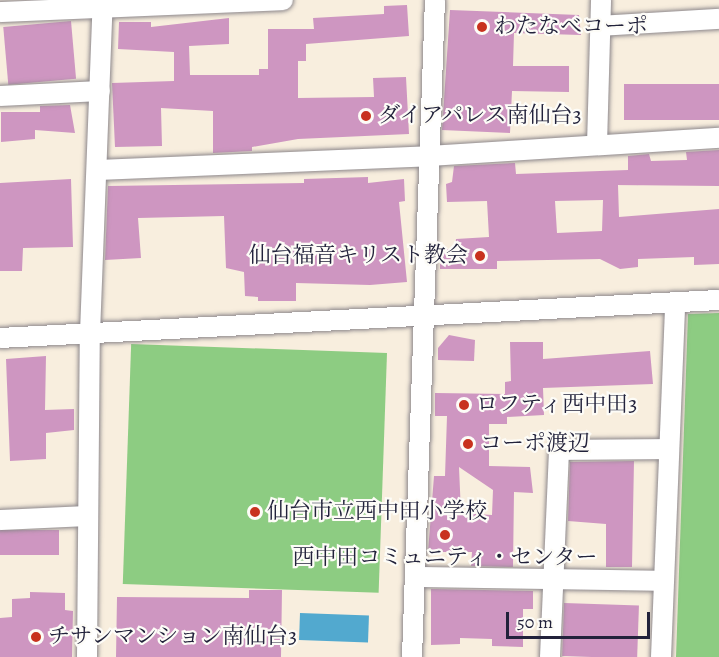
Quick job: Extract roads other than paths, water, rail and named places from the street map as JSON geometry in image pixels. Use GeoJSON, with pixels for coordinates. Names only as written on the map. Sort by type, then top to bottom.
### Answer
{"type":"FeatureCollection","features":[{"type":"Feature","properties":{"kind":"street"},"geometry":{"type":"LineString","coordinates":[[0,12],[103,5],[283,0]]}},
{"type":"Feature","properties":{"kind":"street"},"geometry":{"type":"LineString","coordinates":[[412,657],[422,314],[435,0]]}},
{"type":"Feature","properties":{"kind":"street"},"geometry":{"type":"LineString","coordinates":[[597,145],[601,0]]}},
{"type":"Feature","properties":{"kind":"street"},"geometry":{"type":"LineString","coordinates":[[87,657],[90,333],[103,5]]}},
{"type":"Feature","properties":{"kind":"street"},"geometry":{"type":"LineString","coordinates":[[600,26],[719,19]]}},
{"type":"Feature","properties":{"kind":"street"},"geometry":{"type":"LineString","coordinates":[[0,96],[100,91]]}},
{"type":"Feature","properties":{"kind":"street"},"geometry":{"type":"LineString","coordinates":[[98,170],[429,156],[719,138]]}},
{"type":"Feature","properties":{"kind":"street"},"geometry":{"type":"LineString","coordinates":[[0,338],[719,300]]}},
{"type":"Feature","properties":{"kind":"street"},"geometry":{"type":"LineString","coordinates":[[662,657],[666,449],[675,302]]}},
{"type":"Feature","properties":{"kind":"street"},"geometry":{"type":"LineString","coordinates":[[550,657],[551,579],[559,450],[666,449]]}},
{"type":"Feature","properties":{"kind":"street"},"geometry":{"type":"LineString","coordinates":[[0,520],[88,516]]}},
{"type":"Feature","properties":{"kind":"street"},"geometry":{"type":"LineString","coordinates":[[415,577],[663,581]]}},
{"type":"Feature","properties":{"kind":"water"},"geometry":{"type":"Polygon","coordinates":[[[300,613],[369,615],[368,642],[299,640],[300,613]]]}},
{"type":"Feature","properties":{"kind":"place","name":"わたなべコーポ"},"geometry":{"type":"Point","coordinates":[482,27]}},
{"type":"Feature","properties":{"kind":"place","name":"ダイアパレス南仙台3"},"geometry":{"type":"Point","coordinates":[366,116]}},
{"type":"Feature","properties":{"kind":"place","name":"仙台福音キリスト教会"},"geometry":{"type":"Point","coordinates":[480,256]}},
{"type":"Feature","properties":{"kind":"place","name":"ロフティ西中田3"},"geometry":{"type":"Point","coordinates":[464,405]}},
{"type":"Feature","properties":{"kind":"place","name":"コーポ渡辺"},"geometry":{"type":"Point","coordinates":[468,444]}},
{"type":"Feature","properties":{"kind":"place","name":"仙台市立西中田小学校"},"geometry":{"type":"Point","coordinates":[255,512]}},
{"type":"Feature","properties":{"kind":"place","name":"西中田コミュニティ・センター"},"geometry":{"type":"Point","coordinates":[445,535]}},
{"type":"Feature","properties":{"kind":"place","name":"チサンマンション南仙台3"},"geometry":{"type":"Point","coordinates":[36,637]}}]}
